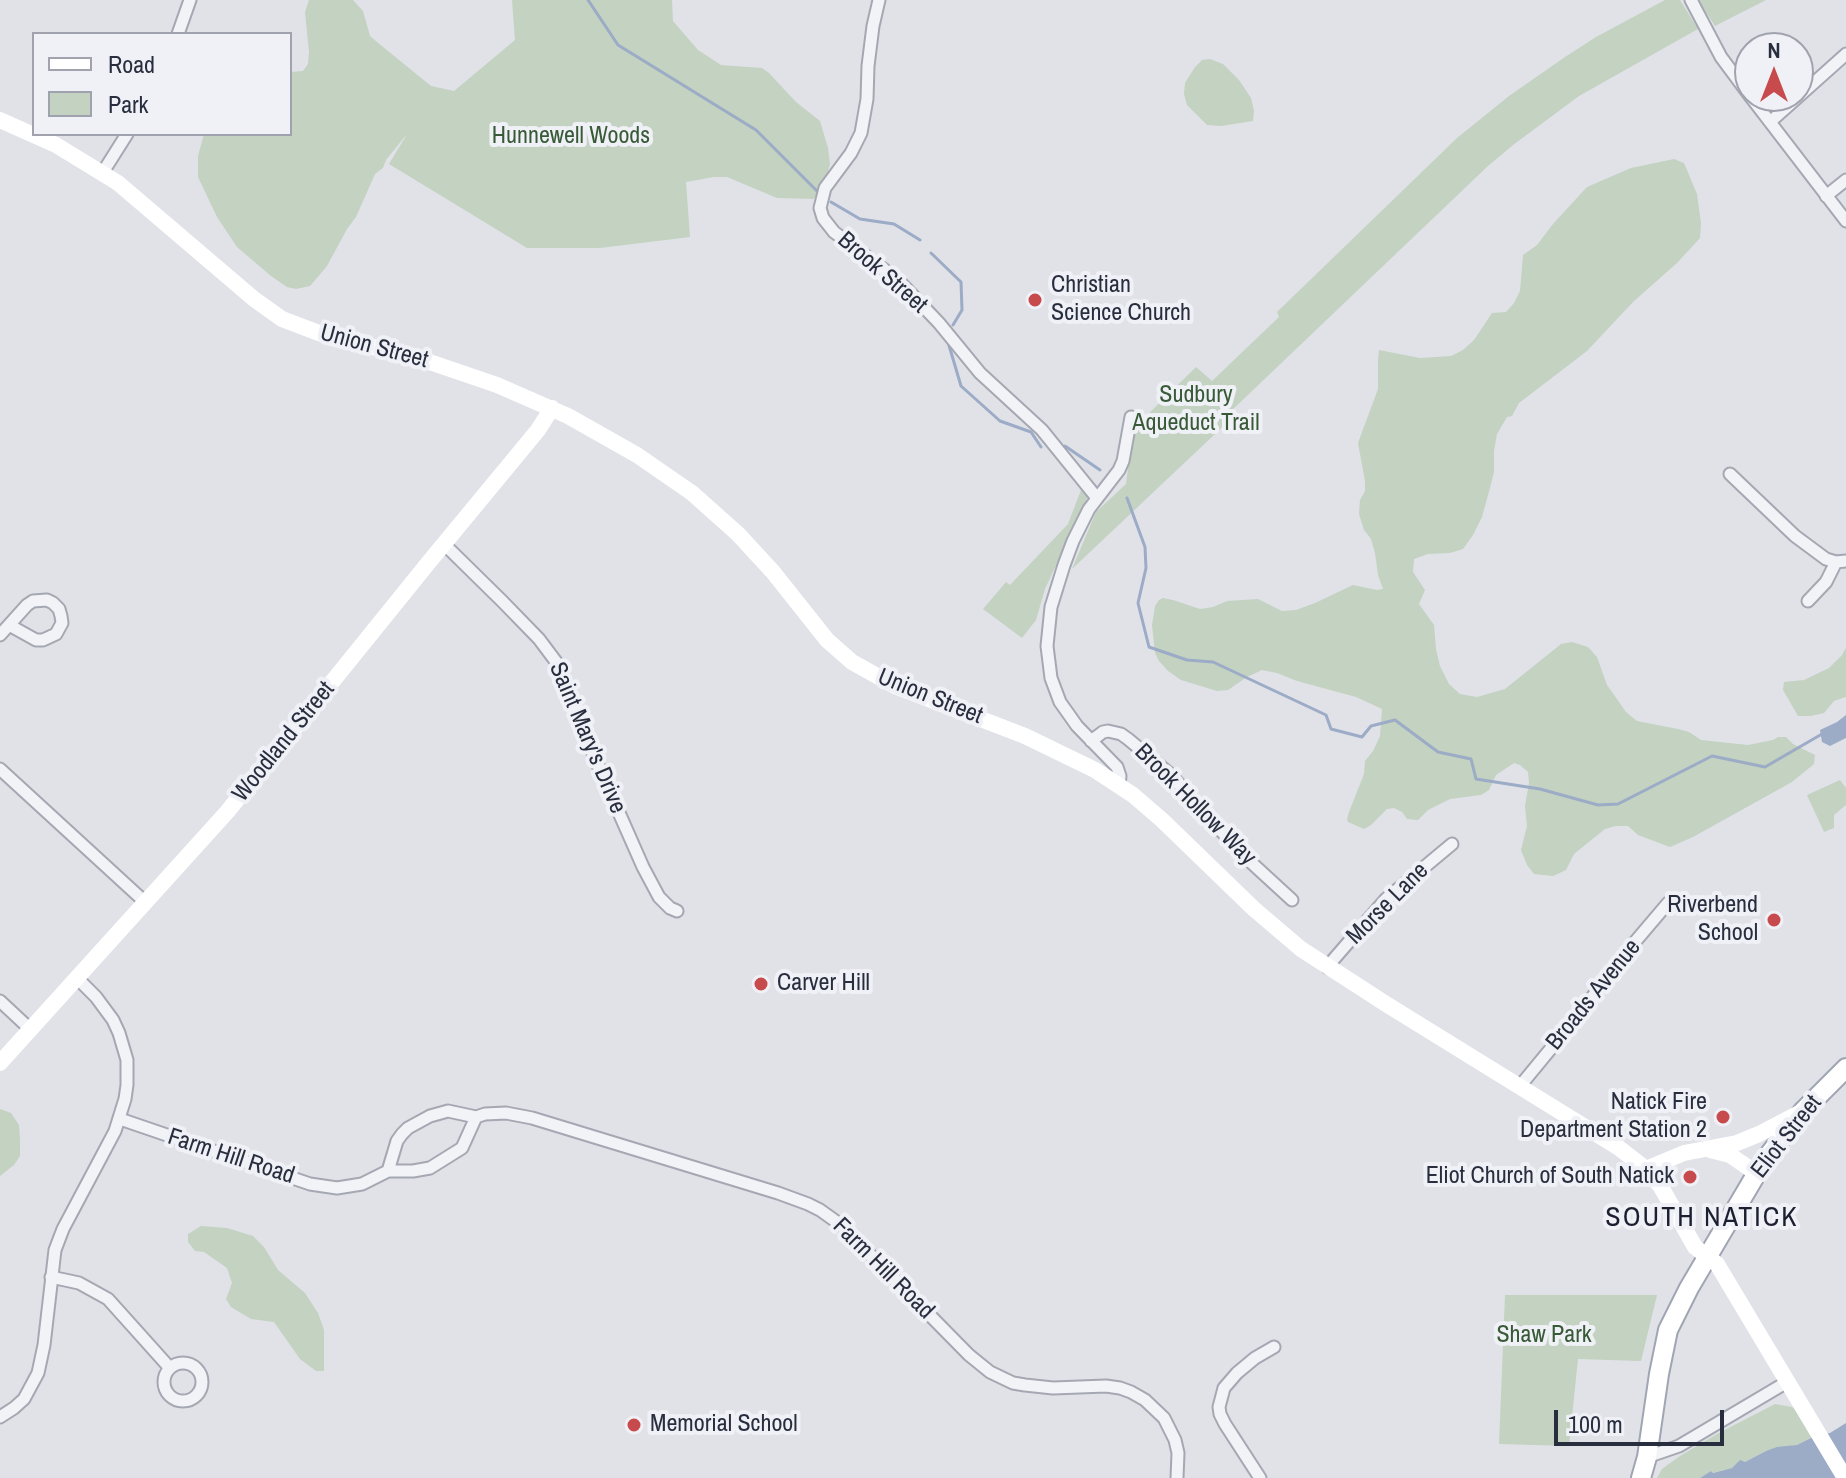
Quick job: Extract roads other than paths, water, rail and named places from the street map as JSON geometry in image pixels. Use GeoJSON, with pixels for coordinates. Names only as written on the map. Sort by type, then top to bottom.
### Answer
{"type":"FeatureCollection","features":[{"type":"Feature","properties":{"kind":"main road","name":"Eliot Street"},"geometry":{"type":"LineString","coordinates":[[1641,1478],[1668,1330],[1706,1257],[1756,1173],[1803,1111],[1846,1068]]}},
{"type":"Feature","properties":{"kind":"street"},"geometry":{"type":"LineString","coordinates":[[179,32],[190,0]]}},
{"type":"Feature","properties":{"kind":"street","name":"Brook Street"},"geometry":{"type":"LineString","coordinates":[[879,0],[873,26],[861,133],[851,153],[825,188],[820,208],[823,218],[834,232],[898,280],[980,373],[1042,430],[1097,498]]}},
{"type":"Feature","properties":{"kind":"street"},"geometry":{"type":"LineString","coordinates":[[1691,0],[1721,57],[1734,74]]}},
{"type":"Feature","properties":{"kind":"street"},"geometry":{"type":"LineString","coordinates":[[1770,122],[1846,54]]}},
{"type":"Feature","properties":{"kind":"street"},"geometry":{"type":"LineString","coordinates":[[1762,112],[1846,221]]}},
{"type":"Feature","properties":{"kind":"street","name":"Union Street"},"geometry":{"type":"LineString","coordinates":[[0,120],[32,134]]}},
{"type":"Feature","properties":{"kind":"street","name":"Union Street"},"geometry":{"type":"LineString","coordinates":[[36,136],[103,172],[282,319],[332,338],[428,361],[497,385],[552,408],[637,455],[708,506],[755,551],[827,640],[865,670],[895,686],[1047,745],[1095,770],[1170,827],[1270,923],[1327,967],[1619,1148],[1646,1169],[1661,1187],[1695,1247],[1717,1264],[1845,1478]]}},
{"type":"Feature","properties":{"kind":"street"},"geometry":{"type":"LineString","coordinates":[[103,172],[126,136]]}},
{"type":"Feature","properties":{"kind":"street"},"geometry":{"type":"LineString","coordinates":[[1826,196],[1846,180]]}},
{"type":"Feature","properties":{"kind":"street","name":"Woodland Street"},"geometry":{"type":"LineString","coordinates":[[0,1063],[227,812],[538,430],[552,408]]}},
{"type":"Feature","properties":{"kind":"street"},"geometry":{"type":"LineString","coordinates":[[1119,786],[1119,771],[1060,702],[1051,678],[1047,646],[1051,607],[1064,565],[1076,533],[1123,461],[1131,417]]}},
{"type":"Feature","properties":{"kind":"street"},"geometry":{"type":"LineString","coordinates":[[1730,474],[1795,536],[1826,559],[1841,561],[1808,601]]}},
{"type":"Feature","properties":{"kind":"street","name":"Saint Mary's Drive"},"geometry":{"type":"LineString","coordinates":[[444,544],[539,639],[557,663],[643,867],[659,897],[677,911]]}},
{"type":"Feature","properties":{"kind":"street"},"geometry":{"type":"LineString","coordinates":[[0,635],[9,625],[27,605],[40,600],[53,603],[61,616],[60,630],[50,639],[36,640],[9,625]]}},
{"type":"Feature","properties":{"kind":"street","name":"Brook Hollow Way"},"geometry":{"type":"LineString","coordinates":[[1091,741],[1108,731],[1128,739],[1170,774],[1243,855],[1292,900]]}},
{"type":"Feature","properties":{"kind":"street"},"geometry":{"type":"LineString","coordinates":[[0,769],[145,902]]}},
{"type":"Feature","properties":{"kind":"street","name":"Morse Lane"},"geometry":{"type":"LineString","coordinates":[[1327,967],[1386,899],[1452,844]]}},
{"type":"Feature","properties":{"kind":"street","name":"Broads Avenue"},"geometry":{"type":"LineString","coordinates":[[1520,1086],[1668,903]]}},
{"type":"Feature","properties":{"kind":"street"},"geometry":{"type":"LineString","coordinates":[[0,1417],[24,1399],[38,1373],[59,1239],[120,1119],[127,1085],[127,1060],[113,1020],[77,978]]}},
{"type":"Feature","properties":{"kind":"street"},"geometry":{"type":"LineString","coordinates":[[0,1001],[30,1029]]}},
{"type":"Feature","properties":{"kind":"street"},"geometry":{"type":"LineString","coordinates":[[1646,1169],[1684,1153],[1737,1143],[1803,1111]]}},
{"type":"Feature","properties":{"kind":"street","name":"Farm Hill Road"},"geometry":{"type":"LineString","coordinates":[[388,1171],[397,1141],[408,1128],[438,1112],[476,1117],[495,1113],[532,1118],[778,1193],[820,1210],[841,1225],[969,1355],[990,1372],[1025,1385],[1120,1388],[1145,1400],[1164,1418],[1175,1440],[1177,1478]]}},
{"type":"Feature","properties":{"kind":"street","name":"Farm Hill Road"},"geometry":{"type":"LineString","coordinates":[[120,1119],[323,1187],[337,1188],[362,1184],[388,1171],[422,1171],[430,1168],[457,1152],[466,1141],[476,1117]]}},
{"type":"Feature","properties":{"kind":"street"},"geometry":{"type":"LineString","coordinates":[[1704,1149],[1730,1155],[1756,1173]]}},
{"type":"Feature","properties":{"kind":"street"},"geometry":{"type":"LineString","coordinates":[[51,1277],[79,1283],[108,1299],[169,1367]]}},
{"type":"Feature","properties":{"kind":"street"},"geometry":{"type":"LineString","coordinates":[[1260,1478],[1225,1424],[1219,1407],[1224,1388],[1237,1373],[1274,1347]]}},
{"type":"Feature","properties":{"kind":"street"},"geometry":{"type":"LineString","coordinates":[[1647,1457],[1679,1446],[1787,1382]]}},
{"type":"Feature","properties":{"kind":"water"},"geometry":{"type":"Polygon","coordinates":[[[1846,715],[1846,738],[1830,746],[1822,742],[1820,730],[1846,715]]]}},
{"type":"Feature","properties":{"kind":"water"},"geometry":{"type":"Polygon","coordinates":[[[1846,1423],[1846,1478],[1700,1478],[1711,1471],[1732,1468],[1740,1460],[1745,1462],[1777,1447],[1797,1445],[1830,1433],[1846,1423]]]}},
{"type":"Feature","properties":{"kind":"waterway"},"geometry":{"type":"LineString","coordinates":[[588,0],[618,45],[756,130],[818,192]]}},
{"type":"Feature","properties":{"kind":"waterway"},"geometry":{"type":"LineString","coordinates":[[831,202],[860,219],[894,224],[920,240]]}},
{"type":"Feature","properties":{"kind":"waterway"},"geometry":{"type":"LineString","coordinates":[[931,253],[961,282],[962,310],[953,325]]}},
{"type":"Feature","properties":{"kind":"waterway"},"geometry":{"type":"LineString","coordinates":[[948,342],[961,386],[1000,421],[1031,432],[1041,447]]}},
{"type":"Feature","properties":{"kind":"waterway"},"geometry":{"type":"LineString","coordinates":[[1065,446],[1100,470]]}},
{"type":"Feature","properties":{"kind":"waterway"},"geometry":{"type":"LineString","coordinates":[[1127,498],[1145,547],[1146,568],[1138,603],[1149,647],[1187,660],[1213,662],[1326,715],[1331,729],[1362,737],[1371,726],[1395,720],[1438,752],[1471,759],[1476,779],[1540,789],[1598,805],[1618,804],[1712,756],[1765,767],[1822,734]]}},
{"type":"Feature","properties":{"kind":"place","name":"Christian Science Church"},"geometry":{"type":"Point","coordinates":[1035,300]}},
{"type":"Feature","properties":{"kind":"place","name":"Riverbend School"},"geometry":{"type":"Point","coordinates":[1774,920]}},
{"type":"Feature","properties":{"kind":"place","name":"Carver Hill"},"geometry":{"type":"Point","coordinates":[761,984]}},
{"type":"Feature","properties":{"kind":"place","name":"Natick Fire Department Station 2"},"geometry":{"type":"Point","coordinates":[1723,1117]}},
{"type":"Feature","properties":{"kind":"place","name":"Eliot Church of South Natick"},"geometry":{"type":"Point","coordinates":[1690,1177]}},
{"type":"Feature","properties":{"kind":"place","name":"Memorial School"},"geometry":{"type":"Point","coordinates":[634,1425]}},
{"type":"Feature","properties":{"kind":"district","name":"SOUTH NATICK"},"geometry":{"type":"Point","coordinates":[1702,1218]}},
{"type":"Feature","properties":{"kind":"park label","name":"Hunnewell Woods"},"geometry":{"type":"Point","coordinates":[571,137]}},
{"type":"Feature","properties":{"kind":"park label","name":"Sudbury Aqueduct Trail"},"geometry":{"type":"Point","coordinates":[1196,410]}},
{"type":"Feature","properties":{"kind":"park label","name":"Shaw Park"},"geometry":{"type":"Point","coordinates":[1544,1336]}}]}
